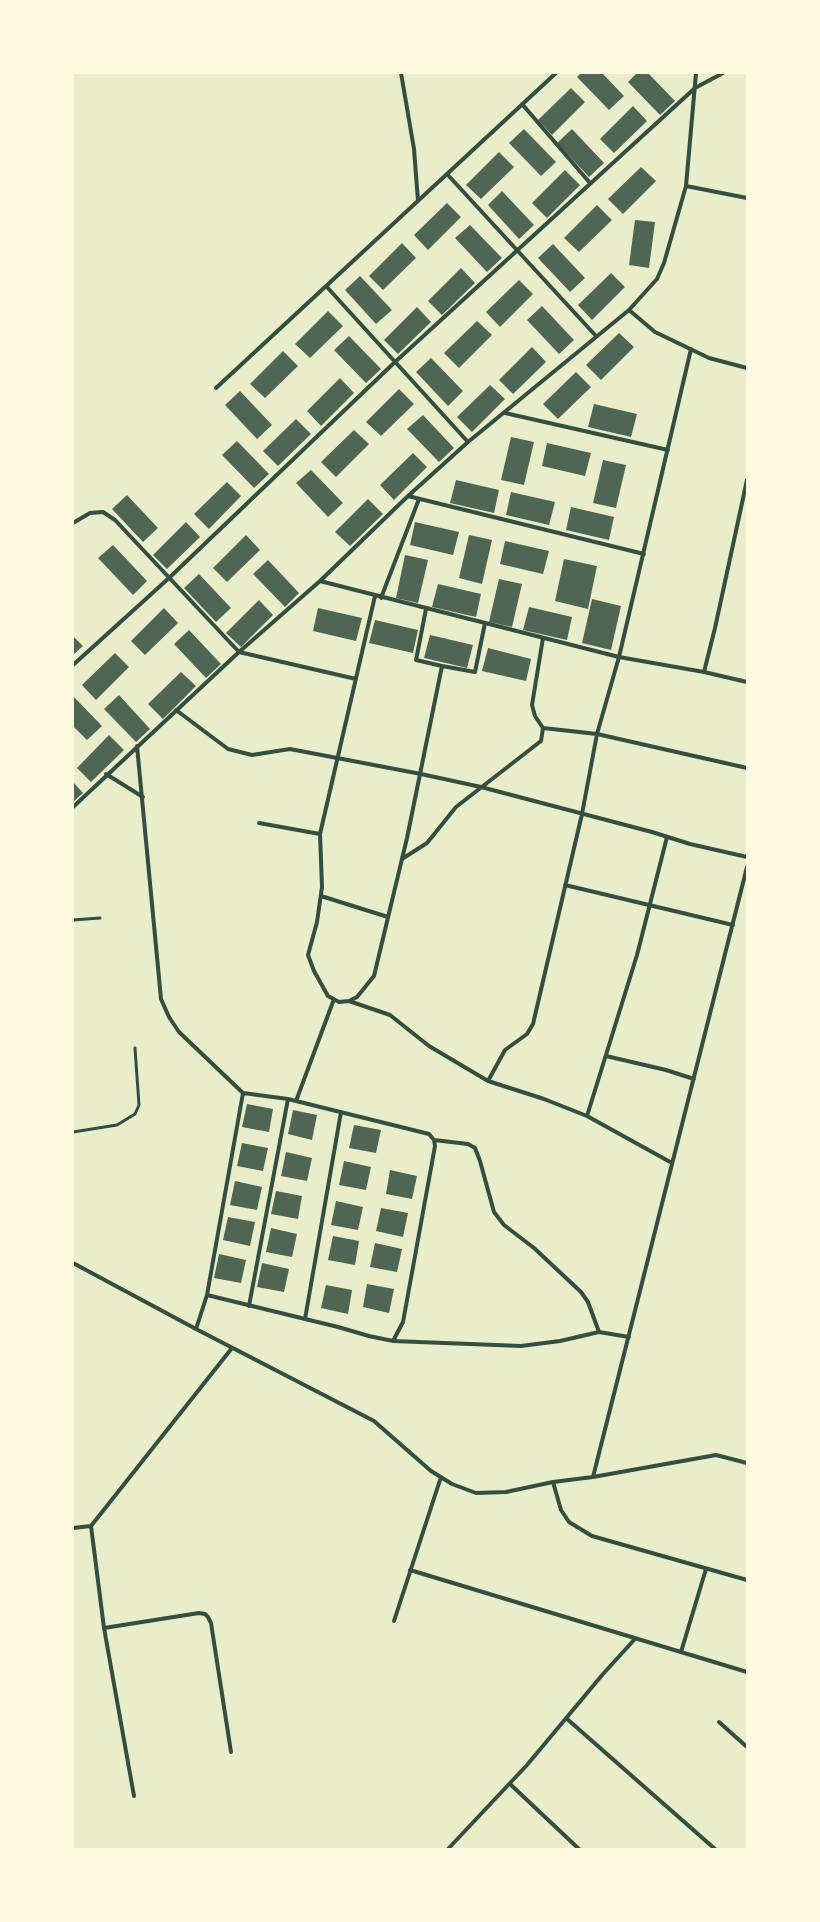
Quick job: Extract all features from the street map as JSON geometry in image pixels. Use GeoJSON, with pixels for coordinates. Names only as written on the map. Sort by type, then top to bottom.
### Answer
{"type":"FeatureCollection","features":[{"type":"Feature","properties":{"kind":"street"},"geometry":{"type":"LineString","coordinates":[[401,73],[414,149],[418,201]]}},
{"type":"Feature","properties":{"kind":"street"},"geometry":{"type":"LineString","coordinates":[[216,388],[556,73]]}},
{"type":"Feature","properties":{"kind":"street"},"geometry":{"type":"LineString","coordinates":[[73,806],[239,652],[320,581],[408,496],[468,442],[505,413],[596,336],[630,310],[657,279],[664,263],[686,186],[696,73]]}},
{"type":"Feature","properties":{"kind":"street"},"geometry":{"type":"LineString","coordinates":[[73,665],[169,578],[395,362],[590,183],[695,88],[723,73]]}},
{"type":"Feature","properties":{"kind":"street"},"geometry":{"type":"LineString","coordinates":[[522,104],[590,183]]}},
{"type":"Feature","properties":{"kind":"street"},"geometry":{"type":"LineString","coordinates":[[447,174],[596,336]]}},
{"type":"Feature","properties":{"kind":"street"},"geometry":{"type":"LineString","coordinates":[[686,186],[747,198]]}},
{"type":"Feature","properties":{"kind":"street"},"geometry":{"type":"LineString","coordinates":[[326,286],[468,442]]}},
{"type":"Feature","properties":{"kind":"street"},"geometry":{"type":"LineString","coordinates":[[630,310],[655,332],[709,358],[747,368]]}},
{"type":"Feature","properties":{"kind":"street"},"geometry":{"type":"LineString","coordinates":[[488,1081],[505,1050],[527,1034],[533,1024],[582,814],[597,734],[619,657],[691,349]]}},
{"type":"Feature","properties":{"kind":"street"},"geometry":{"type":"LineString","coordinates":[[505,413],[668,450]]}},
{"type":"Feature","properties":{"kind":"street"},"geometry":{"type":"LineString","coordinates":[[704,672],[747,480]]}},
{"type":"Feature","properties":{"kind":"street"},"geometry":{"type":"LineString","coordinates":[[408,496],[644,554]]}},
{"type":"Feature","properties":{"kind":"street"},"geometry":{"type":"LineString","coordinates":[[381,598],[420,499]]}},
{"type":"Feature","properties":{"kind":"street"},"geometry":{"type":"LineString","coordinates":[[73,523],[90,513],[103,512],[115,520],[239,652],[356,679]]}},
{"type":"Feature","properties":{"kind":"street"},"geometry":{"type":"LineString","coordinates":[[320,581],[381,598],[619,657],[704,672],[747,682]]}},
{"type":"Feature","properties":{"kind":"street"},"geometry":{"type":"LineString","coordinates":[[375,596],[320,834],[322,887],[317,922],[308,955],[314,971],[328,996],[339,1002],[349,1001],[357,997],[374,976],[421,774],[442,666]]}},
{"type":"Feature","properties":{"kind":"street"},"geometry":{"type":"LineString","coordinates":[[426,609],[416,660],[475,672],[485,623]]}},
{"type":"Feature","properties":{"kind":"street"},"geometry":{"type":"LineString","coordinates":[[402,859],[427,843],[456,807],[540,741],[543,728],[535,716],[532,705],[543,638]]}},
{"type":"Feature","properties":{"kind":"street"},"geometry":{"type":"LineString","coordinates":[[176,710],[228,749],[252,754],[290,749],[421,774],[481,787],[747,857]]}},
{"type":"Feature","properties":{"kind":"street"},"geometry":{"type":"LineString","coordinates":[[543,728],[597,734],[747,768]]}},
{"type":"Feature","properties":{"kind":"street"},"geometry":{"type":"LineString","coordinates":[[137,746],[144,798],[161,999],[169,1017],[179,1032],[244,1093],[288,1099],[341,1112],[429,1134],[434,1140],[435,1146],[432,1165],[403,1322],[393,1341]]}},
{"type":"Feature","properties":{"kind":"street"},"geometry":{"type":"LineString","coordinates":[[106,774],[144,798]]}},
{"type":"Feature","properties":{"kind":"street"},"geometry":{"type":"LineString","coordinates":[[259,823],[320,834]]}},
{"type":"Feature","properties":{"kind":"street"},"geometry":{"type":"LineString","coordinates":[[587,1116],[637,955],[667,837]]}},
{"type":"Feature","properties":{"kind":"street"},"geometry":{"type":"LineString","coordinates":[[593,1477],[747,867]]}},
{"type":"Feature","properties":{"kind":"street"},"geometry":{"type":"LineString","coordinates":[[565,885],[732,925]]}},
{"type":"Feature","properties":{"kind":"street"},"geometry":{"type":"LineString","coordinates":[[321,896],[388,917]]}},
{"type":"Feature","properties":{"kind":"street"},"geometry":{"type":"LineString","coordinates":[[296,1101],[334,999]]}},
{"type":"Feature","properties":{"kind":"street"},"geometry":{"type":"LineString","coordinates":[[349,1001],[390,1015],[429,1046],[488,1081],[544,1099],[587,1116],[672,1163]]}},
{"type":"Feature","properties":{"kind":"street"},"geometry":{"type":"LineString","coordinates":[[606,1056],[666,1070],[694,1079]]}},
{"type":"Feature","properties":{"kind":"street"},"geometry":{"type":"LineString","coordinates":[[196,1329],[206,1295],[244,1093]]}},
{"type":"Feature","properties":{"kind":"street"},"geometry":{"type":"LineString","coordinates":[[249,1306],[288,1099]]}},
{"type":"Feature","properties":{"kind":"street"},"geometry":{"type":"LineString","coordinates":[[305,1319],[341,1112]]}},
{"type":"Feature","properties":{"kind":"street"},"geometry":{"type":"LineString","coordinates":[[434,1140],[468,1144],[475,1148],[494,1212],[504,1225],[534,1248],[581,1292],[588,1302],[599,1332]]}},
{"type":"Feature","properties":{"kind":"street"},"geometry":{"type":"LineString","coordinates":[[73,1263],[232,1348],[374,1421],[431,1471],[452,1484],[476,1493],[506,1492],[553,1482],[593,1477],[716,1455],[747,1463]]}},
{"type":"Feature","properties":{"kind":"street"},"geometry":{"type":"LineString","coordinates":[[206,1295],[338,1326],[369,1336],[393,1341],[521,1346],[560,1341],[599,1332],[629,1337]]}},
{"type":"Feature","properties":{"kind":"street"},"geometry":{"type":"LineString","coordinates":[[73,1528],[91,1526],[232,1348]]}},
{"type":"Feature","properties":{"kind":"street"},"geometry":{"type":"LineString","coordinates":[[394,1621],[441,1477]]}},
{"type":"Feature","properties":{"kind":"street"},"geometry":{"type":"LineString","coordinates":[[553,1482],[561,1510],[569,1522],[592,1536],[747,1580]]}},
{"type":"Feature","properties":{"kind":"street"},"geometry":{"type":"LineString","coordinates":[[91,1526],[104,1628],[134,1796]]}},
{"type":"Feature","properties":{"kind":"street"},"geometry":{"type":"LineString","coordinates":[[681,1652],[706,1569]]}},
{"type":"Feature","properties":{"kind":"street"},"geometry":{"type":"LineString","coordinates":[[410,1570],[634,1640],[681,1652],[747,1672]]}},
{"type":"Feature","properties":{"kind":"street"},"geometry":{"type":"LineString","coordinates":[[104,1628],[199,1613],[205,1614],[211,1623],[231,1752]]}},
{"type":"Feature","properties":{"kind":"street"},"geometry":{"type":"LineString","coordinates":[[448,1849],[510,1784],[634,1640]]}},
{"type":"Feature","properties":{"kind":"street"},"geometry":{"type":"LineString","coordinates":[[566,1718],[715,1849]]}},
{"type":"Feature","properties":{"kind":"street"},"geometry":{"type":"LineString","coordinates":[[719,1722],[747,1747]]}},
{"type":"Feature","properties":{"kind":"street"},"geometry":{"type":"LineString","coordinates":[[510,1784],[579,1849]]}},
{"type":"Feature","properties":{"kind":"lane"},"geometry":{"type":"LineString","coordinates":[[73,920],[100,918]]}},
{"type":"Feature","properties":{"kind":"lane"},"geometry":{"type":"LineString","coordinates":[[73,1132],[117,1125],[135,1114],[139,1105],[135,1048]]}},
{"type":"Feature","properties":{"kind":"building"},"geometry":{"type":"Polygon","coordinates":[[[581,73],[602,73],[624,96],[609,110],[577,77],[581,73]]]}},
{"type":"Feature","properties":{"kind":"building"},"geometry":{"type":"Polygon","coordinates":[[[637,73],[648,73],[675,101],[660,115],[628,82],[637,73]]]}},
{"type":"Feature","properties":{"kind":"building"},"geometry":{"type":"Polygon","coordinates":[[[571,88],[585,102],[552,135],[538,120],[571,88]]]}},
{"type":"Feature","properties":{"kind":"building"},"geometry":{"type":"Polygon","coordinates":[[[633,106],[647,121],[614,153],[600,139],[633,106]]]}},
{"type":"Feature","properties":{"kind":"building"},"geometry":{"type":"Polygon","coordinates":[[[524,129],[556,162],[541,176],[509,143],[524,129]]]}},
{"type":"Feature","properties":{"kind":"building"},"geometry":{"type":"Polygon","coordinates":[[[572,129],[604,163],[589,177],[557,143],[572,129]]]}},
{"type":"Feature","properties":{"kind":"building"},"geometry":{"type":"Polygon","coordinates":[[[499,152],[514,167],[481,199],[466,185],[499,152]]]}},
{"type":"Feature","properties":{"kind":"building"},"geometry":{"type":"Polygon","coordinates":[[[641,167],[656,181],[623,214],[608,199],[641,167]]]}},
{"type":"Feature","properties":{"kind":"building"},"geometry":{"type":"Polygon","coordinates":[[[565,170],[580,185],[547,218],[532,203],[565,170]]]}},
{"type":"Feature","properties":{"kind":"building"},"geometry":{"type":"Polygon","coordinates":[[[502,191],[534,225],[519,239],[488,205],[502,191]]]}},
{"type":"Feature","properties":{"kind":"building"},"geometry":{"type":"Polygon","coordinates":[[[447,203],[461,217],[428,250],[414,235],[447,203]]]}},
{"type":"Feature","properties":{"kind":"building"},"geometry":{"type":"Polygon","coordinates":[[[597,205],[612,220],[579,252],[564,238],[597,205]]]}},
{"type":"Feature","properties":{"kind":"building"},"geometry":{"type":"Polygon","coordinates":[[[635,220],[655,222],[649,268],[629,265],[635,220]]]}},
{"type":"Feature","properties":{"kind":"building"},"geometry":{"type":"Polygon","coordinates":[[[470,225],[502,258],[487,272],[455,238],[470,225]]]}},
{"type":"Feature","properties":{"kind":"building"},"geometry":{"type":"Polygon","coordinates":[[[402,243],[416,258],[383,290],[369,276],[402,243]]]}},
{"type":"Feature","properties":{"kind":"building"},"geometry":{"type":"Polygon","coordinates":[[[553,244],[585,278],[570,292],[538,258],[553,244]]]}},
{"type":"Feature","properties":{"kind":"building"},"geometry":{"type":"Polygon","coordinates":[[[461,268],[475,283],[442,315],[428,301],[461,268]]]}},
{"type":"Feature","properties":{"kind":"building"},"geometry":{"type":"Polygon","coordinates":[[[611,273],[625,287],[592,320],[578,305],[611,273]]]}},
{"type":"Feature","properties":{"kind":"building"},"geometry":{"type":"Polygon","coordinates":[[[360,276],[392,310],[376,324],[345,290],[360,276]]]}},
{"type":"Feature","properties":{"kind":"building"},"geometry":{"type":"Polygon","coordinates":[[[519,280],[533,294],[500,327],[486,312],[519,280]]]}},
{"type":"Feature","properties":{"kind":"building"},"geometry":{"type":"Polygon","coordinates":[[[542,306],[574,340],[559,354],[527,320],[542,306]]]}},
{"type":"Feature","properties":{"kind":"building"},"geometry":{"type":"Polygon","coordinates":[[[417,307],[431,322],[398,354],[384,340],[417,307]]]}},
{"type":"Feature","properties":{"kind":"building"},"geometry":{"type":"Polygon","coordinates":[[[328,311],[343,326],[310,358],[295,344],[328,311]]]}},
{"type":"Feature","properties":{"kind":"building"},"geometry":{"type":"Polygon","coordinates":[[[477,321],[492,335],[459,368],[444,353],[477,321]]]}},
{"type":"Feature","properties":{"kind":"building"},"geometry":{"type":"Polygon","coordinates":[[[619,333],[634,347],[601,380],[586,365],[619,333]]]}},
{"type":"Feature","properties":{"kind":"building"},"geometry":{"type":"Polygon","coordinates":[[[349,336],[381,369],[366,383],[334,350],[349,336]]]}},
{"type":"Feature","properties":{"kind":"building"},"geometry":{"type":"Polygon","coordinates":[[[532,347],[546,362],[513,394],[499,380],[532,347]]]}},
{"type":"Feature","properties":{"kind":"building"},"geometry":{"type":"Polygon","coordinates":[[[283,351],[298,366],[265,398],[250,384],[283,351]]]}},
{"type":"Feature","properties":{"kind":"building"},"geometry":{"type":"Polygon","coordinates":[[[431,358],[463,391],[448,406],[416,372],[431,358]]]}},
{"type":"Feature","properties":{"kind":"building"},"geometry":{"type":"Polygon","coordinates":[[[576,372],[591,387],[558,419],[543,404],[576,372]]]}},
{"type":"Feature","properties":{"kind":"building"},"geometry":{"type":"Polygon","coordinates":[[[340,378],[354,393],[321,426],[307,411],[340,378]]]}},
{"type":"Feature","properties":{"kind":"building"},"geometry":{"type":"Polygon","coordinates":[[[490,385],[505,399],[472,432],[457,417],[490,385]]]}},
{"type":"Feature","properties":{"kind":"building"},"geometry":{"type":"Polygon","coordinates":[[[399,389],[414,404],[381,436],[366,422],[399,389]]]}},
{"type":"Feature","properties":{"kind":"building"},"geometry":{"type":"Polygon","coordinates":[[[240,391],[272,425],[257,439],[225,405],[240,391]]]}},
{"type":"Feature","properties":{"kind":"building"},"geometry":{"type":"Polygon","coordinates":[[[594,404],[637,414],[631,437],[588,427],[594,404]]]}},
{"type":"Feature","properties":{"kind":"building"},"geometry":{"type":"Polygon","coordinates":[[[423,415],[454,448],[439,462],[407,429],[423,415]]]}},
{"type":"Feature","properties":{"kind":"building"},"geometry":{"type":"Polygon","coordinates":[[[296,419],[311,434],[278,466],[263,451],[296,419]]]}},
{"type":"Feature","properties":{"kind":"building"},"geometry":{"type":"Polygon","coordinates":[[[354,430],[369,444],[336,477],[321,462],[354,430]]]}},
{"type":"Feature","properties":{"kind":"building"},"geometry":{"type":"Polygon","coordinates":[[[511,437],[534,442],[524,485],[501,480],[511,437]]]}},
{"type":"Feature","properties":{"kind":"building"},"geometry":{"type":"Polygon","coordinates":[[[237,441],[269,474],[254,488],[222,455],[237,441]]]}},
{"type":"Feature","properties":{"kind":"building"},"geometry":{"type":"Polygon","coordinates":[[[547,443],[591,453],[585,476],[542,466],[547,443]]]}},
{"type":"Feature","properties":{"kind":"building"},"geometry":{"type":"Polygon","coordinates":[[[413,453],[427,467],[394,500],[380,485],[413,453]]]}},
{"type":"Feature","properties":{"kind":"building"},"geometry":{"type":"Polygon","coordinates":[[[603,460],[626,465],[616,508],[593,503],[603,460]]]}},
{"type":"Feature","properties":{"kind":"building"},"geometry":{"type":"Polygon","coordinates":[[[311,470],[343,503],[328,517],[296,483],[311,470]]]}},
{"type":"Feature","properties":{"kind":"building"},"geometry":{"type":"Polygon","coordinates":[[[456,480],[499,490],[494,513],[450,503],[456,480]]]}},
{"type":"Feature","properties":{"kind":"building"},"geometry":{"type":"Polygon","coordinates":[[[227,482],[241,496],[209,529],[194,514],[227,482]]]}},
{"type":"Feature","properties":{"kind":"building"},"geometry":{"type":"Polygon","coordinates":[[[511,492],[555,502],[549,525],[506,515],[511,492]]]}},
{"type":"Feature","properties":{"kind":"building"},"geometry":{"type":"Polygon","coordinates":[[[127,495],[158,528],[143,542],[112,509],[127,495]]]}},
{"type":"Feature","properties":{"kind":"building"},"geometry":{"type":"Polygon","coordinates":[[[368,499],[383,514],[350,546],[335,532],[368,499]]]}},
{"type":"Feature","properties":{"kind":"building"},"geometry":{"type":"Polygon","coordinates":[[[571,507],[614,517],[609,540],[566,530],[571,507]]]}},
{"type":"Feature","properties":{"kind":"building"},"geometry":{"type":"Polygon","coordinates":[[[186,522],[200,537],[167,569],[153,555],[186,522]]]}},
{"type":"Feature","properties":{"kind":"building"},"geometry":{"type":"Polygon","coordinates":[[[415,522],[459,532],[453,555],[410,545],[415,522]]]}},
{"type":"Feature","properties":{"kind":"building"},"geometry":{"type":"Polygon","coordinates":[[[246,535],[260,550],[227,582],[213,568],[246,535]]]}},
{"type":"Feature","properties":{"kind":"building"},"geometry":{"type":"Polygon","coordinates":[[[469,535],[492,540],[482,584],[459,578],[469,535]]]}},
{"type":"Feature","properties":{"kind":"building"},"geometry":{"type":"Polygon","coordinates":[[[505,541],[549,551],[543,574],[500,564],[505,541]]]}},
{"type":"Feature","properties":{"kind":"building"},"geometry":{"type":"Polygon","coordinates":[[[113,545],[147,581],[133,595],[98,558],[113,545]]]}},
{"type":"Feature","properties":{"kind":"building"},"geometry":{"type":"Polygon","coordinates":[[[405,555],[428,560],[418,603],[396,598],[405,555]]]}},
{"type":"Feature","properties":{"kind":"building"},"geometry":{"type":"Polygon","coordinates":[[[564,559],[597,566],[588,609],[555,601],[564,559]]]}},
{"type":"Feature","properties":{"kind":"building"},"geometry":{"type":"Polygon","coordinates":[[[268,560],[299,593],[285,607],[253,574],[268,560]]]}},
{"type":"Feature","properties":{"kind":"building"},"geometry":{"type":"Polygon","coordinates":[[[199,574],[231,608],[216,622],[184,588],[199,574]]]}},
{"type":"Feature","properties":{"kind":"building"},"geometry":{"type":"Polygon","coordinates":[[[499,579],[522,584],[512,627],[489,622],[499,579]]]}},
{"type":"Feature","properties":{"kind":"building"},"geometry":{"type":"Polygon","coordinates":[[[438,584],[481,594],[476,617],[432,607],[438,584]]]}},
{"type":"Feature","properties":{"kind":"building"},"geometry":{"type":"Polygon","coordinates":[[[592,599],[621,606],[611,650],[582,643],[592,599]]]}},
{"type":"Feature","properties":{"kind":"building"},"geometry":{"type":"Polygon","coordinates":[[[259,600],[273,615],[241,647],[226,633],[259,600]]]}},
{"type":"Feature","properties":{"kind":"building"},"geometry":{"type":"Polygon","coordinates":[[[529,607],[572,617],[567,640],[523,630],[529,607]]]}},
{"type":"Feature","properties":{"kind":"building"},"geometry":{"type":"Polygon","coordinates":[[[164,608],[178,623],[145,655],[131,641],[164,608]]]}},
{"type":"Feature","properties":{"kind":"building"},"geometry":{"type":"Polygon","coordinates":[[[318,608],[362,618],[356,641],[313,631],[318,608]]]}},
{"type":"Feature","properties":{"kind":"building"},"geometry":{"type":"Polygon","coordinates":[[[375,620],[418,630],[413,653],[369,643],[375,620]]]}},
{"type":"Feature","properties":{"kind":"building"},"geometry":{"type":"Polygon","coordinates":[[[189,630],[221,664],[206,678],[174,644],[189,630]]]}},
{"type":"Feature","properties":{"kind":"building"},"geometry":{"type":"Polygon","coordinates":[[[430,635],[473,645],[467,668],[424,658],[430,635]]]}},
{"type":"Feature","properties":{"kind":"building"},"geometry":{"type":"Polygon","coordinates":[[[73,636],[83,646],[73,655],[73,636]]]}},
{"type":"Feature","properties":{"kind":"building"},"geometry":{"type":"Polygon","coordinates":[[[488,648],[531,659],[526,681],[482,671],[488,648]]]}},
{"type":"Feature","properties":{"kind":"building"},"geometry":{"type":"Polygon","coordinates":[[[115,653],[129,667],[96,700],[82,685],[115,653]]]}},
{"type":"Feature","properties":{"kind":"building"},"geometry":{"type":"Polygon","coordinates":[[[181,672],[196,686],[163,719],[148,704],[181,672]]]}},
{"type":"Feature","properties":{"kind":"building"},"geometry":{"type":"Polygon","coordinates":[[[119,695],[150,729],[136,742],[104,709],[119,695]]]}},
{"type":"Feature","properties":{"kind":"building"},"geometry":{"type":"Polygon","coordinates":[[[73,696],[102,726],[87,740],[73,726],[73,696]]]}},
{"type":"Feature","properties":{"kind":"building"},"geometry":{"type":"Polygon","coordinates":[[[109,735],[124,750],[91,782],[77,768],[109,735]]]}},
{"type":"Feature","properties":{"kind":"building"},"geometry":{"type":"Polygon","coordinates":[[[73,782],[83,793],[73,802],[73,782]]]}},
{"type":"Feature","properties":{"kind":"building"},"geometry":{"type":"Polygon","coordinates":[[[247,1104],[273,1109],[269,1132],[242,1127],[247,1104]]]}},
{"type":"Feature","properties":{"kind":"building"},"geometry":{"type":"Polygon","coordinates":[[[293,1110],[317,1115],[312,1140],[288,1134],[293,1110]]]}},
{"type":"Feature","properties":{"kind":"building"},"geometry":{"type":"Polygon","coordinates":[[[354,1125],[381,1130],[376,1153],[349,1148],[354,1125]]]}},
{"type":"Feature","properties":{"kind":"building"},"geometry":{"type":"Polygon","coordinates":[[[242,1143],[268,1148],[263,1171],[237,1166],[242,1143]]]}},
{"type":"Feature","properties":{"kind":"building"},"geometry":{"type":"Polygon","coordinates":[[[286,1152],[312,1158],[307,1181],[281,1176],[286,1152]]]}},
{"type":"Feature","properties":{"kind":"building"},"geometry":{"type":"Polygon","coordinates":[[[344,1161],[371,1167],[366,1190],[339,1185],[344,1161]]]}},
{"type":"Feature","properties":{"kind":"building"},"geometry":{"type":"Polygon","coordinates":[[[390,1170],[417,1176],[412,1199],[386,1194],[390,1170]]]}},
{"type":"Feature","properties":{"kind":"building"},"geometry":{"type":"Polygon","coordinates":[[[235,1181],[262,1187],[257,1210],[230,1205],[235,1181]]]}},
{"type":"Feature","properties":{"kind":"building"},"geometry":{"type":"Polygon","coordinates":[[[276,1191],[302,1196],[298,1219],[271,1214],[276,1191]]]}},
{"type":"Feature","properties":{"kind":"building"},"geometry":{"type":"Polygon","coordinates":[[[336,1201],[363,1207],[358,1230],[331,1225],[336,1201]]]}},
{"type":"Feature","properties":{"kind":"building"},"geometry":{"type":"Polygon","coordinates":[[[381,1208],[408,1213],[403,1237],[376,1231],[381,1208]]]}},
{"type":"Feature","properties":{"kind":"building"},"geometry":{"type":"Polygon","coordinates":[[[228,1217],[255,1222],[250,1246],[223,1240],[228,1217]]]}},
{"type":"Feature","properties":{"kind":"building"},"geometry":{"type":"Polygon","coordinates":[[[271,1228],[297,1234],[292,1257],[266,1252],[271,1228]]]}},
{"type":"Feature","properties":{"kind":"building"},"geometry":{"type":"Polygon","coordinates":[[[333,1236],[359,1241],[355,1265],[328,1260],[333,1236]]]}},
{"type":"Feature","properties":{"kind":"building"},"geometry":{"type":"Polygon","coordinates":[[[375,1243],[402,1249],[397,1272],[370,1267],[375,1243]]]}},
{"type":"Feature","properties":{"kind":"building"},"geometry":{"type":"Polygon","coordinates":[[[219,1254],[246,1260],[241,1283],[214,1278],[219,1254]]]}},
{"type":"Feature","properties":{"kind":"building"},"geometry":{"type":"Polygon","coordinates":[[[262,1263],[289,1269],[284,1292],[257,1287],[262,1263]]]}},
{"type":"Feature","properties":{"kind":"building"},"geometry":{"type":"Polygon","coordinates":[[[367,1284],[394,1289],[389,1313],[363,1307],[367,1284]]]}},
{"type":"Feature","properties":{"kind":"building"},"geometry":{"type":"Polygon","coordinates":[[[326,1285],[352,1290],[348,1314],[321,1308],[326,1285]]]}}]}
